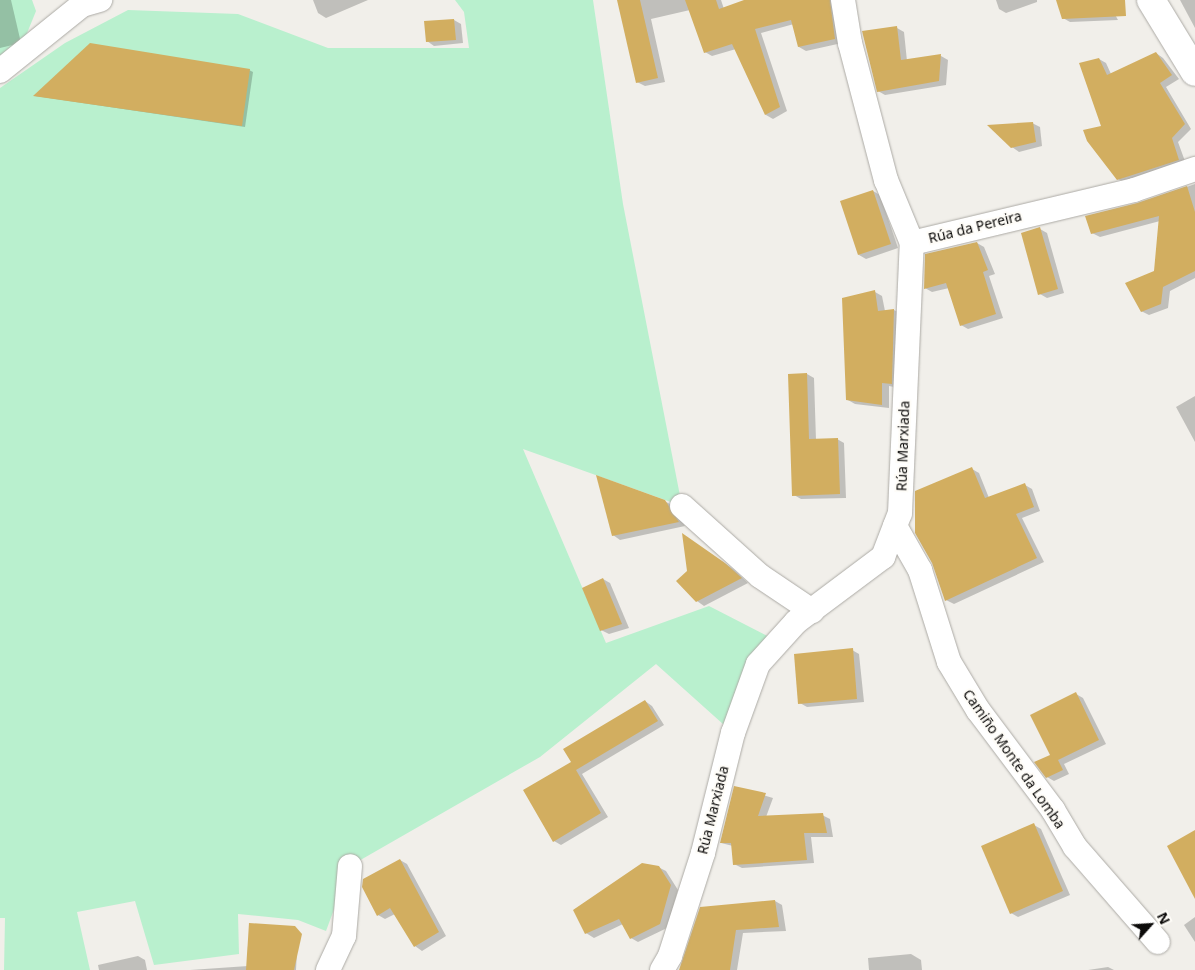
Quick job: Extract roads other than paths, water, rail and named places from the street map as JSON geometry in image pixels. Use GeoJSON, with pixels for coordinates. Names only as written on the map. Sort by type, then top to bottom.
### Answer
{"type":"FeatureCollection","features":[{"type":"Feature","properties":{"kind":"main road"},"geometry":{"type":"LineString","coordinates":[[1151,0],[1195,72]]}},
{"type":"Feature","properties":{"kind":"street"},"geometry":{"type":"LineString","coordinates":[[0,71],[82,5],[100,0]]}},
{"type":"Feature","properties":{"kind":"street","name":"Rúa da Pereira"},"geometry":{"type":"LineString","coordinates":[[843,0],[850,43],[886,180],[912,243],[1134,190],[1195,169]]}},
{"type":"Feature","properties":{"kind":"street","name":"Rúa Marxiada"},"geometry":{"type":"LineString","coordinates":[[662,970],[670,956],[702,853],[733,733],[758,664],[796,622],[883,557],[900,513],[912,243]]}},
{"type":"Feature","properties":{"kind":"street"},"geometry":{"type":"LineString","coordinates":[[682,506],[760,576],[812,611]]}},
{"type":"Feature","properties":{"kind":"street","name":"Camiño Monte da Lomba"},"geometry":{"type":"LineString","coordinates":[[895,526],[920,570],[949,662],[978,710],[1054,810],[1075,848],[1158,942]]}},
{"type":"Feature","properties":{"kind":"street"},"geometry":{"type":"LineString","coordinates":[[328,970],[344,936],[350,866]]}}]}
